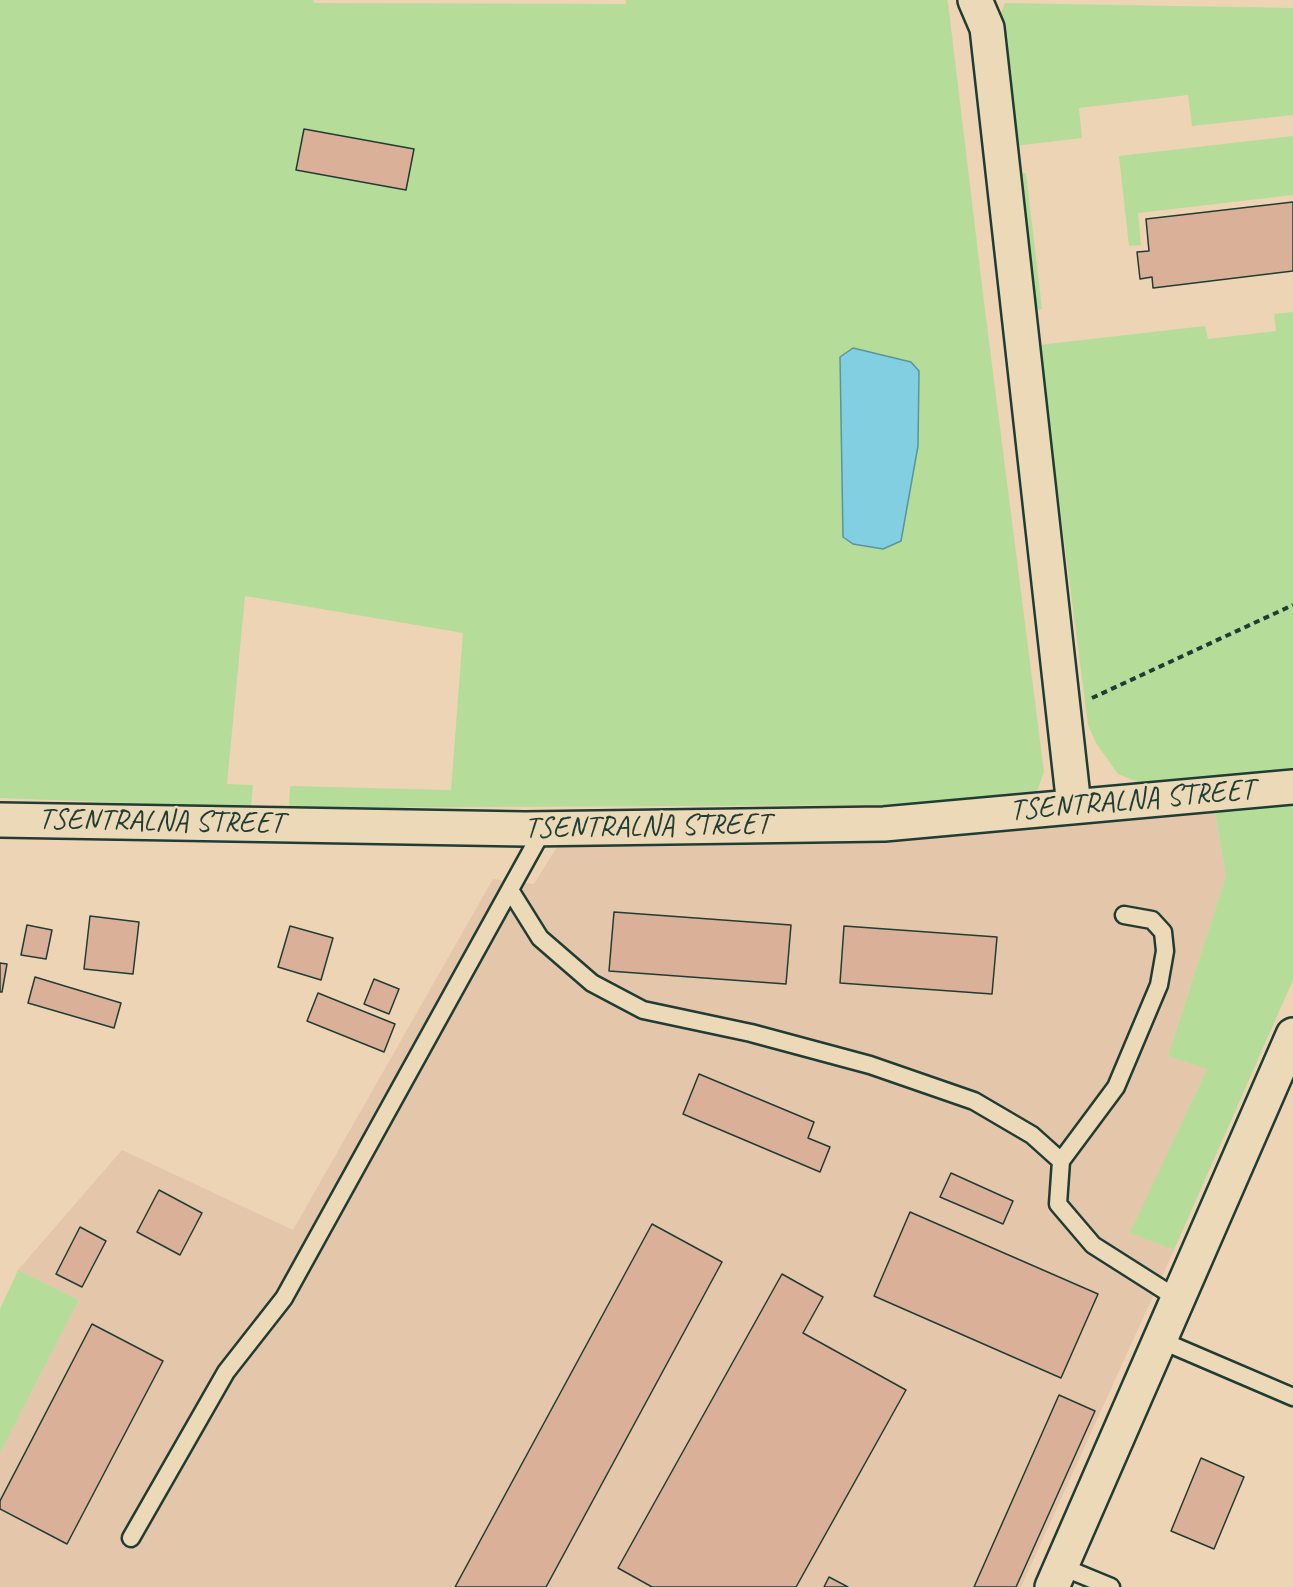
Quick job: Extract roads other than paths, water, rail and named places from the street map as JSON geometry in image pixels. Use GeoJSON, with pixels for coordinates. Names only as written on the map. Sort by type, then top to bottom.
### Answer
{"type":"FeatureCollection","features":[{"type":"Feature","properties":{"kind":"street"},"geometry":{"type":"LineString","coordinates":[[977,0],[987,28],[1074,806]]}},
{"type":"Feature","properties":{"kind":"street","name":"TSENTRALNA STREET"},"geometry":{"type":"LineString","coordinates":[[0,820],[544,828],[884,824],[1293,787]]}},
{"type":"Feature","properties":{"kind":"street"},"geometry":{"type":"LineString","coordinates":[[1056,1577],[1293,1035]]}},
{"type":"Feature","properties":{"kind":"lane"},"geometry":{"type":"LineString","coordinates":[[131,1538],[226,1372],[284,1298],[544,828]]}},
{"type":"Feature","properties":{"kind":"lane"},"geometry":{"type":"LineString","coordinates":[[510,890],[540,938],[592,983],[643,1010],[751,1033],[870,1065],[974,1101],[1032,1135],[1061,1161]]}},
{"type":"Feature","properties":{"kind":"lane"},"geometry":{"type":"LineString","coordinates":[[1124,915],[1152,920],[1163,932],[1165,951],[1159,985],[1116,1087],[1061,1161],[1058,1204],[1093,1245],[1178,1299]]}},
{"type":"Feature","properties":{"kind":"lane"},"geometry":{"type":"LineString","coordinates":[[1161,1340],[1293,1397]]}},
{"type":"Feature","properties":{"kind":"lane"},"geometry":{"type":"LineString","coordinates":[[1056,1577],[1111,1587]]}},
{"type":"Feature","properties":{"kind":"water"},"geometry":{"type":"Polygon","coordinates":[[[853,348],[911,362],[919,371],[918,446],[901,541],[883,549],[853,544],[843,537],[840,357],[853,348]]]}}]}
